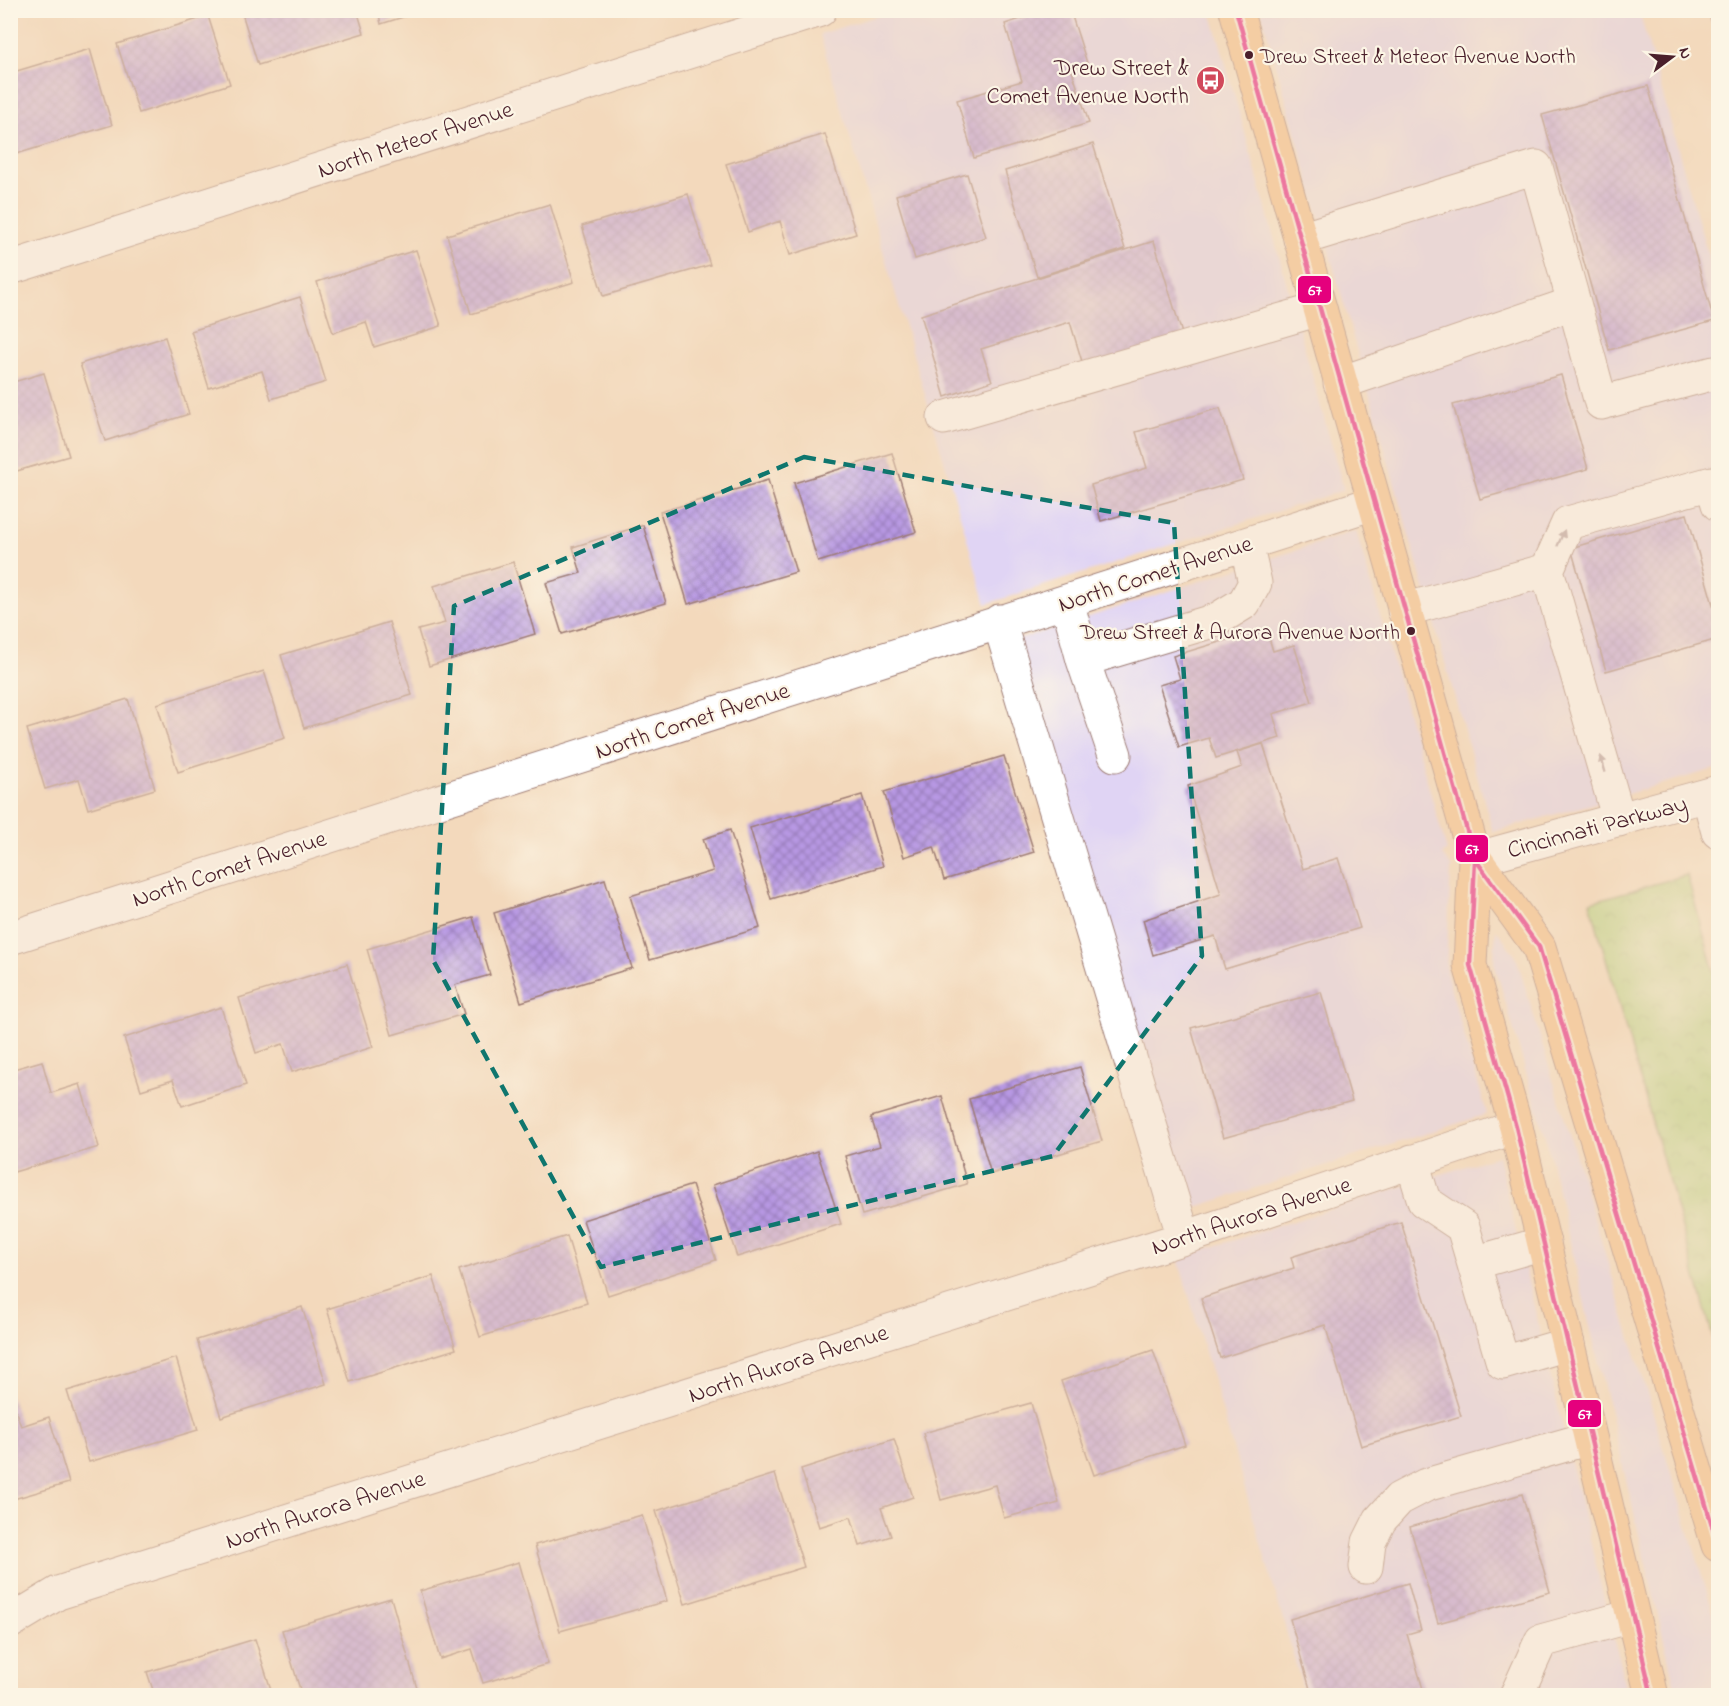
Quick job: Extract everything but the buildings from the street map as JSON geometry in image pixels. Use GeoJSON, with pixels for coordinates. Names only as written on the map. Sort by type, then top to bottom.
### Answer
{"type":"FeatureCollection","features":[{"type":"Feature","properties":{"kind":"main road"},"geometry":{"type":"LineString","coordinates":[[1236,10],[1475,859],[1470,965],[1516,1127],[1652,1695]]}},
{"type":"Feature","properties":{"kind":"main road"},"geometry":{"type":"LineString","coordinates":[[1475,859],[1539,947],[1719,1545]]}},
{"type":"Feature","properties":{"kind":"street","name":"North Meteor Avenue"},"geometry":{"type":"LineString","coordinates":[[10,268],[820,10]]}},
{"type":"Feature","properties":{"kind":"street"},"geometry":{"type":"LineString","coordinates":[[1300,239],[1536,167],[1601,403],[1714,373]]}},
{"type":"Feature","properties":{"kind":"street"},"geometry":{"type":"LineString","coordinates":[[1340,383],[1574,303]]}},
{"type":"Feature","properties":{"kind":"street"},"geometry":{"type":"LineString","coordinates":[[944,418],[1320,309]]}},
{"type":"Feature","properties":{"kind":"street"},"geometry":{"type":"LineString","coordinates":[[1619,820],[1547,570],[1568,523],[1712,483],[1719,504]]}},
{"type":"Feature","properties":{"kind":"street","name":"North Comet Avenue"},"geometry":{"type":"LineString","coordinates":[[10,938],[1374,503]]}},
{"type":"Feature","properties":{"kind":"street"},"geometry":{"type":"LineString","coordinates":[[1083,660],[1216,620],[1244,603],[1255,582],[1246,544]]}},
{"type":"Feature","properties":{"kind":"street"},"geometry":{"type":"LineString","coordinates":[[1404,610],[1547,570]]}},
{"type":"Feature","properties":{"kind":"street"},"geometry":{"type":"LineString","coordinates":[[1067,601],[1083,660],[1115,755]]}},
{"type":"Feature","properties":{"kind":"street"},"geometry":{"type":"LineString","coordinates":[[999,621],[1184,1238]]}},
{"type":"Feature","properties":{"kind":"street"},"geometry":{"type":"LineString","coordinates":[[1713,793],[1719,832]]}},
{"type":"Feature","properties":{"kind":"street","name":"Cincinnati Parkway"},"geometry":{"type":"LineString","coordinates":[[1475,859],[1713,793]]}},
{"type":"Feature","properties":{"kind":"street","name":"North Aurora Avenue"},"geometry":{"type":"LineString","coordinates":[[10,1622],[58,1593],[1184,1238],[1516,1127]]}},
{"type":"Feature","properties":{"kind":"street"},"geometry":{"type":"LineString","coordinates":[[1412,1161],[1424,1201],[1463,1227],[1503,1363],[1568,1344]]}},
{"type":"Feature","properties":{"kind":"street"},"geometry":{"type":"LineString","coordinates":[[1474,1263],[1544,1243]]}},
{"type":"Feature","properties":{"kind":"street"},"geometry":{"type":"LineString","coordinates":[[1366,1567],[1369,1542],[1380,1520],[1399,1499],[1426,1485],[1590,1438]]}},
{"type":"Feature","properties":{"kind":"street","name":"North Aurora Avenue"},"geometry":{"type":"LineString","coordinates":[[10,1595],[58,1593]]}},
{"type":"Feature","properties":{"kind":"street"},"geometry":{"type":"LineString","coordinates":[[1516,1695],[1541,1641],[1632,1616]]}},
{"type":"Feature","properties":{"kind":"highlighted area"},"geometry":{"type":"Polygon","coordinates":[[[804,457],[1174,523],[1202,956],[1053,1156],[601,1267],[433,960],[454,606],[804,457]]]}},
{"type":"Feature","properties":{"kind":"shaded area"},"geometry":{"type":"Polygon","coordinates":[[[893,11],[1211,11],[1344,490],[986,604],[820,34],[893,11]]]}},
{"type":"Feature","properties":{"kind":"shaded area"},"geometry":{"type":"Polygon","coordinates":[[[1261,11],[1639,11],[1718,291],[1718,768],[1493,832],[1261,11]]]}},
{"type":"Feature","properties":{"kind":"shaded area"},"geometry":{"type":"Polygon","coordinates":[[[1356,531],[1447,851],[1442,855],[1451,866],[1446,972],[1487,1114],[1165,1217],[999,646],[1356,531]]]}},
{"type":"Feature","properties":{"kind":"shaded area"},"geometry":{"type":"Polygon","coordinates":[[[1496,929],[1516,957],[1718,1629],[1718,1695],[1677,1695],[1546,1140],[1494,962],[1496,929]]]}},
{"type":"Feature","properties":{"kind":"shaded area"},"geometry":{"type":"Polygon","coordinates":[[[1498,1156],[1627,1695],[1305,1695],[1178,1258],[1498,1156]]]}},
{"type":"Feature","properties":{"kind":"green space"},"geometry":{"type":"Polygon","coordinates":[[[1687,875],[1718,986],[1718,1355],[1590,902],[1687,875]]]}},
{"type":"Feature","properties":{"kind":"transit line","name":"67"},"geometry":{"type":"LineString","coordinates":[[1236,10],[1475,859],[1470,965],[1516,1127],[1652,1696]]}},
{"type":"Feature","properties":{"kind":"transit line","name":"67"},"geometry":{"type":"LineString","coordinates":[[1475,859],[1539,947],[1718,1545]]}},
{"type":"Feature","properties":{"kind":"place","name":"Drew Street & Meteor Avenue North"},"geometry":{"type":"Point","coordinates":[1249,55]}},
{"type":"Feature","properties":{"kind":"place","name":"Drew Street & Comet Avenue North"},"geometry":{"type":"Point","coordinates":[1210,81]}},
{"type":"Feature","properties":{"kind":"place","name":"Drew Street & Aurora Avenue North"},"geometry":{"type":"Point","coordinates":[1411,631]}}]}
